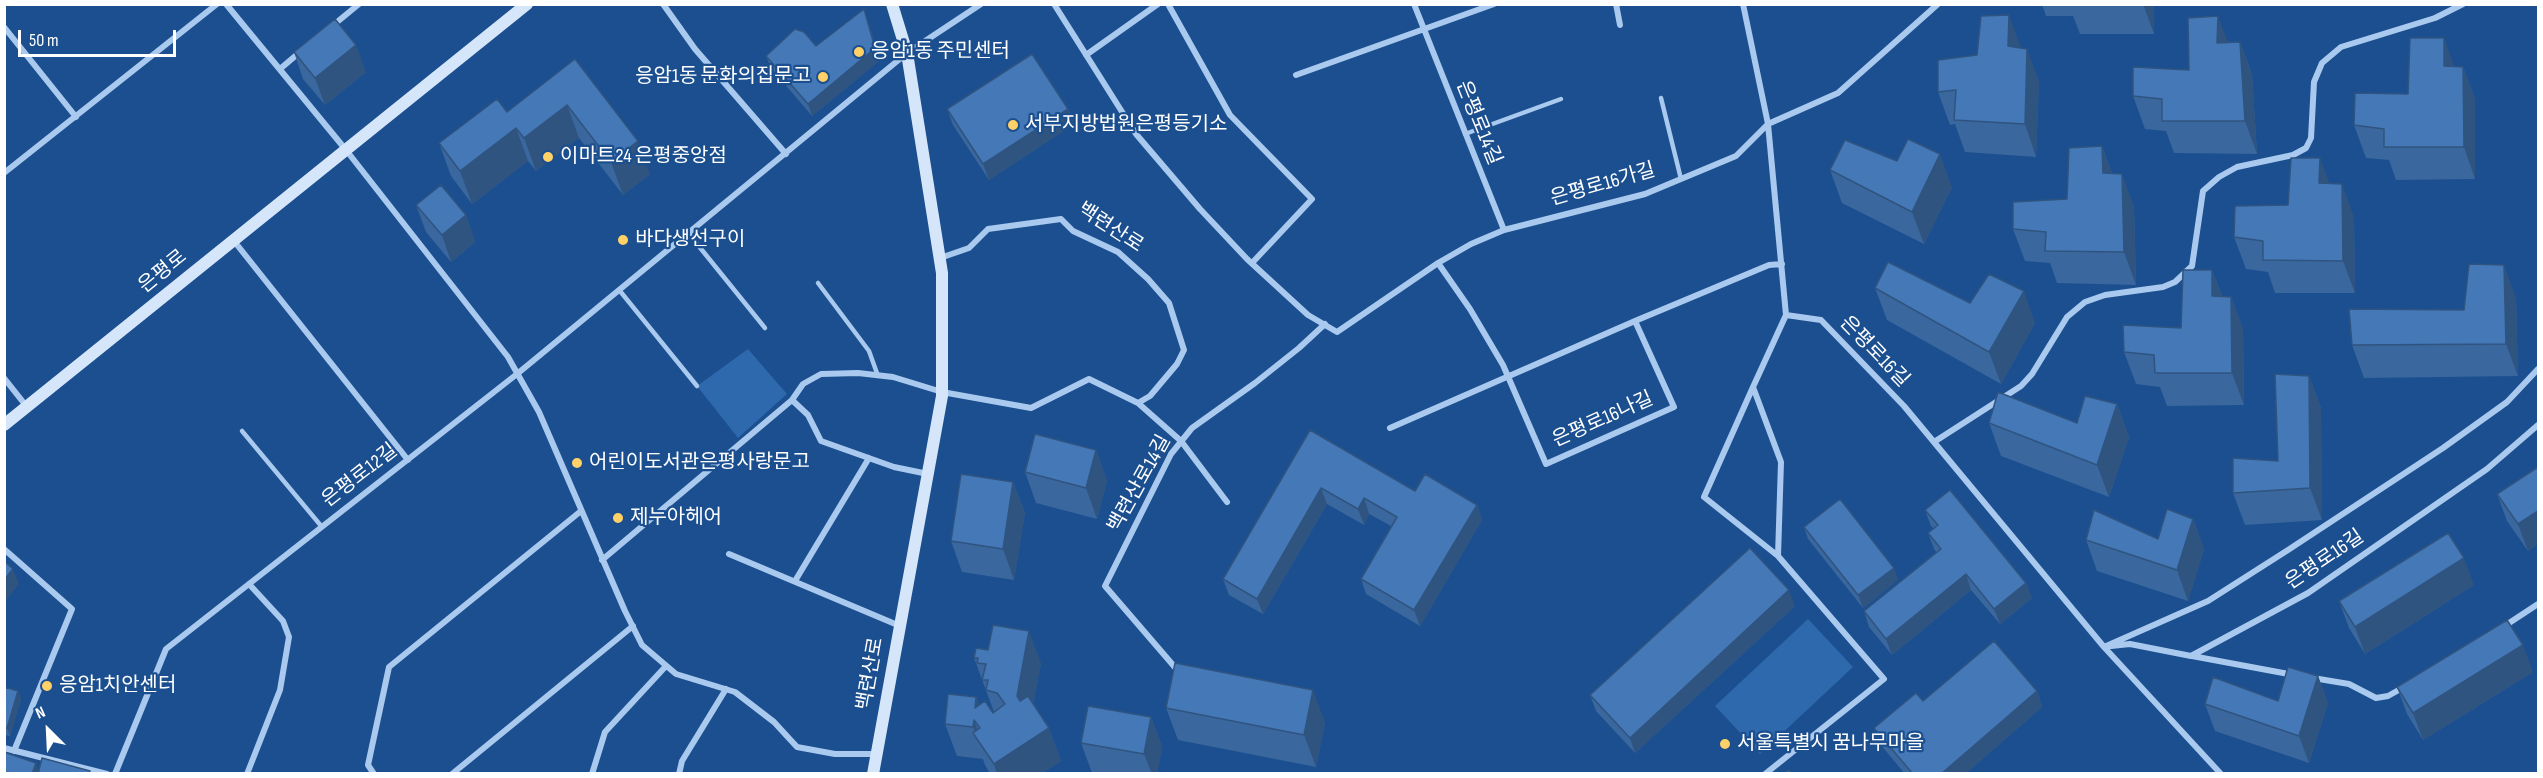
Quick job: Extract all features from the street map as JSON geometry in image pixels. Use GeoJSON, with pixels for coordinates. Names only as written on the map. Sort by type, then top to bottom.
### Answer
{"type":"FeatureCollection","features":[{"type":"Feature","properties":{"kind":"main road","name":"백련산로"},"geometry":{"type":"LineString","coordinates":[[873,774],[942,392],[942,273],[907,52],[892,4]]}},
{"type":"Feature","properties":{"kind":"main road","name":"은평로"},"geometry":{"type":"LineString","coordinates":[[4,425],[524,6]]}},
{"type":"Feature","properties":{"kind":"street"},"geometry":{"type":"LineString","coordinates":[[4,173],[217,4]]}},
{"type":"Feature","properties":{"kind":"street"},"geometry":{"type":"LineString","coordinates":[[226,4],[346,150],[508,357],[539,412],[602,560],[642,645],[676,674],[735,692],[774,722],[797,747],[835,754],[877,754]]}},
{"type":"Feature","properties":{"kind":"street"},"geometry":{"type":"LineString","coordinates":[[324,33],[359,4]]}},
{"type":"Feature","properties":{"kind":"street"},"geometry":{"type":"LineString","coordinates":[[663,4],[695,49],[786,154]]}},
{"type":"Feature","properties":{"kind":"street"},"geometry":{"type":"LineString","coordinates":[[620,291],[907,52],[981,4]]}},
{"type":"Feature","properties":{"kind":"street"},"geometry":{"type":"LineString","coordinates":[[1054,4],[1136,135],[1200,209],[1252,263],[1308,315],[1337,332],[1438,263]]}},
{"type":"Feature","properties":{"kind":"street"},"geometry":{"type":"LineString","coordinates":[[1086,56],[1158,4]]}},
{"type":"Feature","properties":{"kind":"street"},"geometry":{"type":"LineString","coordinates":[[1168,4],[1230,115],[1312,199],[1252,263]]}},
{"type":"Feature","properties":{"kind":"street","name":"은평로14길"},"geometry":{"type":"LineString","coordinates":[[1414,4],[1504,230]]}},
{"type":"Feature","properties":{"kind":"street"},"geometry":{"type":"LineString","coordinates":[[1296,75],[1494,4]]}},
{"type":"Feature","properties":{"kind":"street"},"geometry":{"type":"LineString","coordinates":[[1616,4],[1620,25]]}},
{"type":"Feature","properties":{"kind":"street"},"geometry":{"type":"LineString","coordinates":[[1743,4],[1767,124],[1786,315],[1704,497],[1778,556],[1884,679],[1765,774]]}},
{"type":"Feature","properties":{"kind":"street"},"geometry":{"type":"LineString","coordinates":[[1767,124],[1838,93],[1938,4]]}},
{"type":"Feature","properties":{"kind":"street"},"geometry":{"type":"LineString","coordinates":[[1934,442],[2021,386],[2032,374],[2067,317],[2085,302],[2105,295],[2163,287],[2175,282],[2192,266],[2203,191],[2218,177],[2237,167],[2293,155],[2306,148],[2311,138],[2314,82],[2322,63],[2341,47],[2435,18],[2463,4]]}},
{"type":"Feature","properties":{"kind":"street"},"geometry":{"type":"LineString","coordinates":[[4,27],[76,117]]}},
{"type":"Feature","properties":{"kind":"street"},"geometry":{"type":"LineString","coordinates":[[280,69],[306,48]]}},
{"type":"Feature","properties":{"kind":"street","name":"은평로16가길"},"geometry":{"type":"LineString","coordinates":[[1438,263],[1471,244],[1504,230],[1645,194],[1736,156],[1767,124]]}},
{"type":"Feature","properties":{"kind":"street","name":"백련산로"},"geometry":{"type":"LineString","coordinates":[[940,258],[969,248],[988,229],[1061,219],[1073,231],[1118,252],[1148,279],[1169,303],[1184,350],[1177,364],[1150,396],[1138,403]]}},
{"type":"Feature","properties":{"kind":"street"},"geometry":{"type":"LineString","coordinates":[[234,241],[408,460]]}},
{"type":"Feature","properties":{"kind":"street","name":"은평로16나길"},"geometry":{"type":"LineString","coordinates":[[1438,263],[1470,309],[1508,376],[1546,464],[1674,406],[1635,321]]}},
{"type":"Feature","properties":{"kind":"street"},"geometry":{"type":"LineString","coordinates":[[1390,428],[1635,321],[1769,265],[1782,264]]}},
{"type":"Feature","properties":{"kind":"street","name":"은평로12길"},"geometry":{"type":"LineString","coordinates":[[322,527],[620,291]]}},
{"type":"Feature","properties":{"kind":"street","name":"은평로16길"},"geometry":{"type":"LineString","coordinates":[[1786,315],[1821,320],[1904,406],[2104,647],[2221,774]]}},
{"type":"Feature","properties":{"kind":"street","name":"백련산로14길"},"geometry":{"type":"LineString","coordinates":[[1186,681],[1104,586],[1171,454],[1181,441],[1192,428],[1264,376],[1324,324]]}},
{"type":"Feature","properties":{"kind":"street"},"geometry":{"type":"LineString","coordinates":[[2104,647],[2208,601],[2288,550],[2480,422],[2507,402],[2538,369]]}},
{"type":"Feature","properties":{"kind":"street"},"geometry":{"type":"LineString","coordinates":[[602,560],[792,400],[803,384],[821,374],[858,373],[893,377],[942,392],[1031,408],[1089,379],[1138,403],[1181,441],[1227,502]]}},
{"type":"Feature","properties":{"kind":"street"},"geometry":{"type":"LineString","coordinates":[[4,378],[27,407]]}},
{"type":"Feature","properties":{"kind":"street"},"geometry":{"type":"LineString","coordinates":[[1753,387],[1781,462],[1778,556]]}},
{"type":"Feature","properties":{"kind":"street"},"geometry":{"type":"LineString","coordinates":[[792,400],[808,416],[821,441],[869,458],[928,474]]}},
{"type":"Feature","properties":{"kind":"street","name":"은평로16길"},"geometry":{"type":"LineString","coordinates":[[2191,656],[2308,593],[2487,469],[2538,425]]}},
{"type":"Feature","properties":{"kind":"street"},"geometry":{"type":"LineString","coordinates":[[795,581],[869,458]]}},
{"type":"Feature","properties":{"kind":"street"},"geometry":{"type":"LineString","coordinates":[[374,774],[368,765],[389,666],[581,511]]}},
{"type":"Feature","properties":{"kind":"street"},"geometry":{"type":"LineString","coordinates":[[115,774],[166,649],[322,527]]}},
{"type":"Feature","properties":{"kind":"street"},"geometry":{"type":"LineString","coordinates":[[4,549],[72,609],[14,751]]}},
{"type":"Feature","properties":{"kind":"street"},"geometry":{"type":"LineString","coordinates":[[729,554],[900,626]]}},
{"type":"Feature","properties":{"kind":"street"},"geometry":{"type":"LineString","coordinates":[[247,774],[280,690],[289,637],[283,621],[249,585]]}},
{"type":"Feature","properties":{"kind":"street"},"geometry":{"type":"LineString","coordinates":[[2492,634],[2538,604]]}},
{"type":"Feature","properties":{"kind":"street"},"geometry":{"type":"LineString","coordinates":[[452,774],[633,626]]}},
{"type":"Feature","properties":{"kind":"street"},"geometry":{"type":"LineString","coordinates":[[2104,647],[2130,644],[2349,684],[2376,698],[2388,696],[2407,685]]}},
{"type":"Feature","properties":{"kind":"street"},"geometry":{"type":"LineString","coordinates":[[592,774],[605,732],[666,666]]}},
{"type":"Feature","properties":{"kind":"street"},"geometry":{"type":"LineString","coordinates":[[679,774],[682,761],[726,689]]}},
{"type":"Feature","properties":{"kind":"street"},"geometry":{"type":"LineString","coordinates":[[4,748],[107,774]]}},
{"type":"Feature","properties":{"kind":"lane"},"geometry":{"type":"LineString","coordinates":[[1661,98],[1681,179]]}},
{"type":"Feature","properties":{"kind":"lane"},"geometry":{"type":"LineString","coordinates":[[1465,134],[1562,99]]}},
{"type":"Feature","properties":{"kind":"lane"},"geometry":{"type":"LineString","coordinates":[[688,234],[765,328]]}},
{"type":"Feature","properties":{"kind":"lane"},"geometry":{"type":"LineString","coordinates":[[818,283],[869,351],[878,376]]}},
{"type":"Feature","properties":{"kind":"lane"},"geometry":{"type":"LineString","coordinates":[[620,291],[697,386]]}},
{"type":"Feature","properties":{"kind":"lane","name":"은평로12길"},"geometry":{"type":"LineString","coordinates":[[242,431],[322,527]]}},
{"type":"Feature","properties":{"kind":"shaded area"},"geometry":{"type":"Polygon","coordinates":[[[748,349],[787,394],[738,438],[697,386],[748,349]]]}},
{"type":"Feature","properties":{"kind":"shaded area"},"geometry":{"type":"Polygon","coordinates":[[[1808,619],[1853,667],[1760,754],[1715,706],[1808,619]]]}},
{"type":"Feature","properties":{"kind":"building","name":"응암1동 주민센터"},"geometry":{"type":"Polygon","coordinates":[[[864,9],[875,48],[808,104],[766,56],[795,29],[804,32],[816,46],[864,9]]]}},
{"type":"Feature","properties":{"kind":"building"},"geometry":{"type":"Polygon","coordinates":[[[2009,15],[2008,46],[2027,49],[2025,124],[1954,120],[1956,90],[1938,92],[1938,60],[1977,55],[1981,16],[2009,15]]]}},
{"type":"Feature","properties":{"kind":"building"},"geometry":{"type":"Polygon","coordinates":[[[2218,16],[2217,43],[2240,42],[2245,121],[2162,121],[2162,99],[2133,96],[2133,67],[2189,70],[2188,18],[2218,16]]]}},
{"type":"Feature","properties":{"kind":"building"},"geometry":{"type":"Polygon","coordinates":[[[335,19],[356,45],[315,78],[294,52],[335,19]]]}},
{"type":"Feature","properties":{"kind":"building"},"geometry":{"type":"Polygon","coordinates":[[[2410,38],[2444,38],[2444,66],[2463,67],[2464,147],[2384,147],[2384,129],[2354,125],[2355,93],[2408,94],[2410,38]]]}},
{"type":"Feature","properties":{"kind":"building","name":"서부지방법원은평등기소"},"geometry":{"type":"Polygon","coordinates":[[[1032,54],[1068,109],[983,164],[947,109],[1032,54]]]}},
{"type":"Feature","properties":{"kind":"building"},"geometry":{"type":"Polygon","coordinates":[[[575,59],[638,141],[611,162],[567,105],[524,138],[516,128],[460,171],[439,143],[497,99],[507,112],[575,59]]]}},
{"type":"Feature","properties":{"kind":"building"},"geometry":{"type":"Polygon","coordinates":[[[1908,139],[1940,154],[1912,212],[1830,170],[1845,140],[1897,161],[1908,139]]]}},
{"type":"Feature","properties":{"kind":"building"},"geometry":{"type":"Polygon","coordinates":[[[2102,146],[2103,173],[2122,174],[2124,252],[2045,251],[2046,232],[2013,229],[2013,202],[2067,199],[2069,148],[2102,146]]]}},
{"type":"Feature","properties":{"kind":"building"},"geometry":{"type":"Polygon","coordinates":[[[2291,158],[2320,158],[2319,183],[2342,184],[2343,261],[2263,260],[2263,241],[2234,237],[2235,206],[2288,205],[2291,158]]]}},
{"type":"Feature","properties":{"kind":"building"},"geometry":{"type":"Polygon","coordinates":[[[441,185],[466,215],[442,235],[416,205],[441,185]]]}},
{"type":"Feature","properties":{"kind":"building"},"geometry":{"type":"Polygon","coordinates":[[[1888,262],[1970,303],[1989,274],[2024,291],[1989,352],[1875,288],[1888,262]]]}},
{"type":"Feature","properties":{"kind":"building"},"geometry":{"type":"Polygon","coordinates":[[[2469,264],[2504,265],[2506,344],[2352,345],[2349,309],[2464,310],[2469,264]]]}},
{"type":"Feature","properties":{"kind":"building"},"geometry":{"type":"Polygon","coordinates":[[[2183,270],[2212,270],[2212,296],[2231,297],[2232,373],[2155,373],[2154,355],[2124,352],[2123,325],[2181,328],[2183,270]]]}},
{"type":"Feature","properties":{"kind":"building"},"geometry":{"type":"Polygon","coordinates":[[[2275,374],[2309,376],[2310,488],[2233,493],[2233,458],[2278,461],[2275,374]]]}},
{"type":"Feature","properties":{"kind":"building"},"geometry":{"type":"Polygon","coordinates":[[[1998,392],[2077,423],[2085,396],[2117,404],[2097,465],[1989,423],[1998,392]]]}},
{"type":"Feature","properties":{"kind":"building"},"geometry":{"type":"Polygon","coordinates":[[[1310,430],[1415,491],[1425,474],[1477,505],[1414,610],[1361,579],[1397,517],[1364,498],[1358,509],[1321,488],[1257,599],[1223,579],[1310,430]]]}},
{"type":"Feature","properties":{"kind":"building"},"geometry":{"type":"Polygon","coordinates":[[[1035,434],[1096,450],[1086,488],[1025,472],[1035,434]]]}},
{"type":"Feature","properties":{"kind":"building"},"geometry":{"type":"Polygon","coordinates":[[[2538,467],[2538,511],[2518,524],[2497,494],[2538,467]]]}},
{"type":"Feature","properties":{"kind":"building"},"geometry":{"type":"Polygon","coordinates":[[[961,474],[1013,482],[1003,549],[951,541],[961,474]]]}},
{"type":"Feature","properties":{"kind":"building"},"geometry":{"type":"Polygon","coordinates":[[[1950,490],[2026,583],[1994,609],[1966,574],[1886,639],[1864,611],[1941,549],[1928,533],[1938,525],[1925,510],[1950,490]]]}},
{"type":"Feature","properties":{"kind":"building"},"geometry":{"type":"Polygon","coordinates":[[[1840,499],[1894,568],[1858,595],[1804,527],[1840,499]]]}},
{"type":"Feature","properties":{"kind":"building"},"geometry":{"type":"Polygon","coordinates":[[[2167,509],[2193,519],[2177,570],[2086,540],[2094,510],[2158,539],[2167,509]]]}},
{"type":"Feature","properties":{"kind":"building"},"geometry":{"type":"Polygon","coordinates":[[[2448,533],[2464,558],[2355,627],[2339,601],[2448,533]]]}},
{"type":"Feature","properties":{"kind":"building"},"geometry":{"type":"Polygon","coordinates":[[[1750,548],[1789,590],[1630,738],[1590,695],[1750,548]]]}},
{"type":"Feature","properties":{"kind":"building"},"geometry":{"type":"Polygon","coordinates":[[[4,561],[13,569],[4,580],[4,561]]]}},
{"type":"Feature","properties":{"kind":"building"},"geometry":{"type":"Polygon","coordinates":[[[2507,620],[2523,645],[2413,713],[2397,687],[2507,620]]]}},
{"type":"Feature","properties":{"kind":"building"},"geometry":{"type":"Polygon","coordinates":[[[993,625],[1029,631],[1017,696],[1020,701],[1028,696],[1049,728],[994,764],[973,733],[980,728],[974,720],[973,727],[945,724],[948,694],[976,697],[975,708],[985,701],[993,713],[1005,704],[997,693],[986,690],[988,680],[982,680],[986,664],[977,663],[978,658],[974,658],[976,648],[988,650],[993,625]]]}},
{"type":"Feature","properties":{"kind":"building"},"geometry":{"type":"Polygon","coordinates":[[[1994,641],[2037,691],[1941,774],[1913,774],[1874,728],[1916,693],[1923,701],[1994,641]]]}},
{"type":"Feature","properties":{"kind":"building"},"geometry":{"type":"Polygon","coordinates":[[[1175,663],[1313,690],[1304,735],[1166,708],[1175,663]]]}},
{"type":"Feature","properties":{"kind":"building"},"geometry":{"type":"Polygon","coordinates":[[[2288,667],[2318,676],[2299,736],[2205,704],[2213,677],[2278,701],[2288,667]]]}},
{"type":"Feature","properties":{"kind":"building"},"geometry":{"type":"Polygon","coordinates":[[[4,687],[18,691],[7,728],[4,727],[4,687]]]}},
{"type":"Feature","properties":{"kind":"building"},"geometry":{"type":"Polygon","coordinates":[[[1088,706],[1151,717],[1144,754],[1081,743],[1088,706]]]}},
{"type":"Feature","properties":{"kind":"building"},"geometry":{"type":"Polygon","coordinates":[[[4,752],[36,763],[32,774],[4,774],[4,752]]]}},
{"type":"Feature","properties":{"kind":"building"},"geometry":{"type":"Polygon","coordinates":[[[42,758],[90,771],[89,774],[38,774],[42,758]]]}},
{"type":"Feature","properties":{"kind":"place","name":"응암1동 주민센터"},"geometry":{"type":"Point","coordinates":[859,52]}},
{"type":"Feature","properties":{"kind":"place","name":"응암1동 문화의집문고"},"geometry":{"type":"Point","coordinates":[823,77]}},
{"type":"Feature","properties":{"kind":"place","name":"서부지방법원은평등기소"},"geometry":{"type":"Point","coordinates":[1013,125]}},
{"type":"Feature","properties":{"kind":"place","name":"이마트24 은평중앙점"},"geometry":{"type":"Point","coordinates":[548,157]}},
{"type":"Feature","properties":{"kind":"place","name":"바다생선구이"},"geometry":{"type":"Point","coordinates":[623,240]}},
{"type":"Feature","properties":{"kind":"place","name":"어린이도서관은평사랑문고"},"geometry":{"type":"Point","coordinates":[577,463]}},
{"type":"Feature","properties":{"kind":"place","name":"제누아헤어"},"geometry":{"type":"Point","coordinates":[618,518]}},
{"type":"Feature","properties":{"kind":"place","name":"응암1치안센터"},"geometry":{"type":"Point","coordinates":[47,686]}},
{"type":"Feature","properties":{"kind":"place","name":"서울특별시 꿈나무마을"},"geometry":{"type":"Point","coordinates":[1725,744]}}]}
